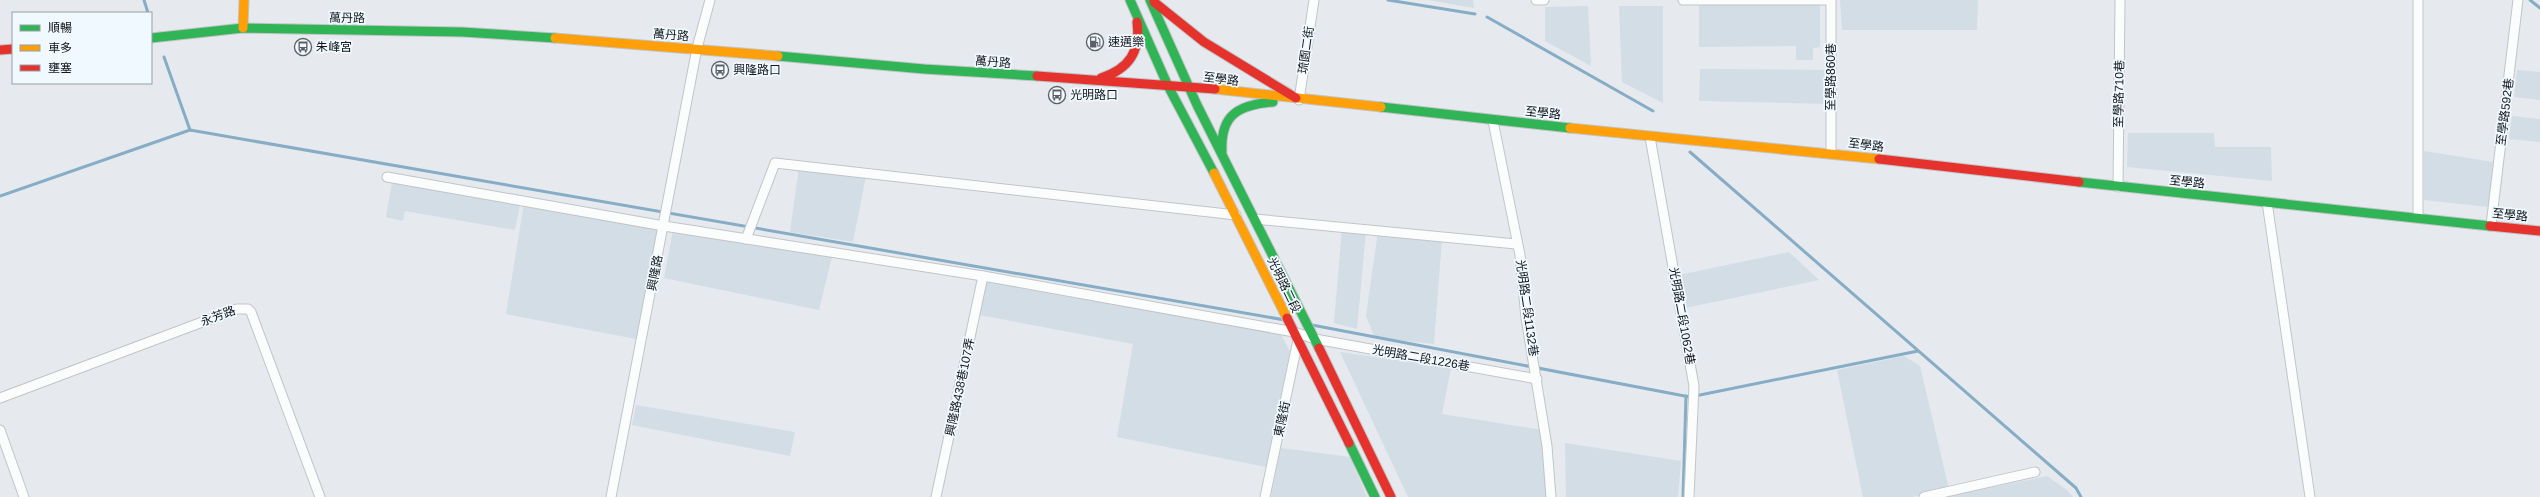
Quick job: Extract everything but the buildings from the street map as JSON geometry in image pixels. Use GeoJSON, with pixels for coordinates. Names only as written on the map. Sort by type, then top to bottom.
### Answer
{"type":"FeatureCollection","features":[{"type":"Feature","properties":{"kind":"street"},"geometry":{"type":"LineString","coordinates":[[243,28],[244,0]]}},
{"type":"Feature","properties":{"kind":"street","name":"興隆路"},"geometry":{"type":"LineString","coordinates":[[611,497],[697,48],[710,0]]}},
{"type":"Feature","properties":{"kind":"street"},"geometry":{"type":"LineString","coordinates":[[1151,0],[1175,23],[1299,100]]}},
{"type":"Feature","properties":{"kind":"street","name":"光明路二段"},"geometry":{"type":"LineString","coordinates":[[1151,0],[1188,86],[1315,339],[1391,497]]}},
{"type":"Feature","properties":{"kind":"street","name":"琉園二街"},"geometry":{"type":"LineString","coordinates":[[1299,100],[1314,0]]}},
{"type":"Feature","properties":{"kind":"street"},"geometry":{"type":"LineString","coordinates":[[1536,0],[1544,0]]}},
{"type":"Feature","properties":{"kind":"street"},"geometry":{"type":"LineString","coordinates":[[1683,0],[1831,0]]}},
{"type":"Feature","properties":{"kind":"street","name":"至學路860巷"},"geometry":{"type":"LineString","coordinates":[[1831,0],[1831,153]]}},
{"type":"Feature","properties":{"kind":"street","name":"至學路710巷"},"geometry":{"type":"LineString","coordinates":[[2118,187],[2120,0]]}},
{"type":"Feature","properties":{"kind":"street"},"geometry":{"type":"LineString","coordinates":[[2418,0],[2418,218]]}},
{"type":"Feature","properties":{"kind":"street","name":"至學路592巷"},"geometry":{"type":"LineString","coordinates":[[2491,225],[2518,0]]}},
{"type":"Feature","properties":{"kind":"street"},"geometry":{"type":"LineString","coordinates":[[1092,80],[1113,75],[1129,65],[1137,49],[1138,29],[1131,3]]}},
{"type":"Feature","properties":{"kind":"street","name":"光明路二段"},"geometry":{"type":"LineString","coordinates":[[1131,3],[1168,86],[1299,336],[1375,497]]}},
{"type":"Feature","properties":{"kind":"street","name":"萬丹路"},"geometry":{"type":"LineString","coordinates":[[152,38],[243,28],[462,32],[697,48],[924,69],[1168,86],[1188,86]]}},
{"type":"Feature","properties":{"kind":"street"},"geometry":{"type":"LineString","coordinates":[[0,50],[12,49]]}},
{"type":"Feature","properties":{"kind":"street","name":"至學路"},"geometry":{"type":"LineString","coordinates":[[1188,86],[1299,100],[1650,137],[1831,153],[2118,187],[2540,231]]}},
{"type":"Feature","properties":{"kind":"street"},"geometry":{"type":"LineString","coordinates":[[1222,154],[1220,141],[1223,130],[1229,117],[1242,106],[1299,100]]}},
{"type":"Feature","properties":{"kind":"street","name":"光明路二段1132巷"},"geometry":{"type":"LineString","coordinates":[[1493,120],[1516,244],[1537,379],[1547,446],[1551,497]]}},
{"type":"Feature","properties":{"kind":"street","name":"光明路二段1062巷"},"geometry":{"type":"LineString","coordinates":[[1650,137],[1694,386],[1689,497]]}},
{"type":"Feature","properties":{"kind":"street"},"geometry":{"type":"LineString","coordinates":[[749,232],[776,163],[1236,215]]}},
{"type":"Feature","properties":{"kind":"street","name":"光明路二段1226巷"},"geometry":{"type":"LineString","coordinates":[[387,177],[665,218],[749,232],[1315,339],[1537,379]]}},
{"type":"Feature","properties":{"kind":"street"},"geometry":{"type":"LineString","coordinates":[[2267,202],[2310,497]]}},
{"type":"Feature","properties":{"kind":"street"},"geometry":{"type":"LineString","coordinates":[[1255,219],[1516,244]]}},
{"type":"Feature","properties":{"kind":"street","name":"興隆路438巷107弄"},"geometry":{"type":"LineString","coordinates":[[936,497],[983,276]]}},
{"type":"Feature","properties":{"kind":"street","name":"永芳路"},"geometry":{"type":"LineString","coordinates":[[0,398],[237,309],[248,309],[251,312],[320,497]]}},
{"type":"Feature","properties":{"kind":"street","name":"東隆街"},"geometry":{"type":"LineString","coordinates":[[1265,497],[1299,336]]}},
{"type":"Feature","properties":{"kind":"street"},"geometry":{"type":"LineString","coordinates":[[0,430],[24,497]]}},
{"type":"Feature","properties":{"kind":"street"},"geometry":{"type":"LineString","coordinates":[[1924,497],[2035,472]]}},
{"type":"Feature","properties":{"kind":"shaded area"},"geometry":{"type":"Polygon","coordinates":[[[1428,0],[1473,0],[1474,8],[1428,0]]]}},
{"type":"Feature","properties":{"kind":"shaded area"},"geometry":{"type":"Polygon","coordinates":[[[1840,0],[1978,0],[1977,30],[1842,30],[1840,0]]]}},
{"type":"Feature","properties":{"kind":"shaded area"},"geometry":{"type":"Polygon","coordinates":[[[1699,5],[1820,5],[1820,47],[1813,48],[1813,60],[1796,60],[1796,46],[1699,47],[1699,5]]]}},
{"type":"Feature","properties":{"kind":"shaded area"},"geometry":{"type":"Polygon","coordinates":[[[1588,6],[1591,66],[1545,41],[1545,7],[1588,6]]]}},
{"type":"Feature","properties":{"kind":"shaded area"},"geometry":{"type":"Polygon","coordinates":[[[1619,6],[1663,6],[1663,103],[1622,82],[1619,6]]]}},
{"type":"Feature","properties":{"kind":"shaded area"},"geometry":{"type":"Polygon","coordinates":[[[1700,69],[1829,70],[1829,104],[1699,101],[1700,69]]]}},
{"type":"Feature","properties":{"kind":"shaded area"},"geometry":{"type":"Polygon","coordinates":[[[2517,70],[2540,72],[2540,100],[2514,97],[2517,70]]]}},
{"type":"Feature","properties":{"kind":"shaded area"},"geometry":{"type":"Polygon","coordinates":[[[2512,116],[2540,119],[2540,142],[2509,139],[2512,116]]]}},
{"type":"Feature","properties":{"kind":"shaded area"},"geometry":{"type":"Polygon","coordinates":[[[2128,133],[2214,133],[2215,147],[2271,147],[2272,181],[2127,167],[2128,133]]]}},
{"type":"Feature","properties":{"kind":"shaded area"},"geometry":{"type":"Polygon","coordinates":[[[2424,151],[2493,162],[2489,207],[2424,200],[2424,151]]]}},
{"type":"Feature","properties":{"kind":"shaded area"},"geometry":{"type":"Polygon","coordinates":[[[799,167],[866,176],[853,242],[790,232],[799,167]]]}},
{"type":"Feature","properties":{"kind":"shaded area"},"geometry":{"type":"Polygon","coordinates":[[[393,176],[521,200],[515,230],[405,211],[403,221],[386,217],[393,176]]]}},
{"type":"Feature","properties":{"kind":"shaded area"},"geometry":{"type":"Polygon","coordinates":[[[524,203],[658,228],[636,339],[506,314],[524,203]]]}},
{"type":"Feature","properties":{"kind":"shaded area"},"geometry":{"type":"Polygon","coordinates":[[[1342,228],[1366,231],[1357,329],[1334,323],[1342,228]]]}},
{"type":"Feature","properties":{"kind":"shaded area"},"geometry":{"type":"Polygon","coordinates":[[[673,230],[832,257],[819,310],[664,278],[673,230]]]}},
{"type":"Feature","properties":{"kind":"shaded area"},"geometry":{"type":"Polygon","coordinates":[[[1378,231],[1442,239],[1434,344],[1375,338],[1366,316],[1378,231]]]}},
{"type":"Feature","properties":{"kind":"shaded area"},"geometry":{"type":"Polygon","coordinates":[[[1789,252],[1819,280],[1685,308],[1679,275],[1789,252]]]}},
{"type":"Feature","properties":{"kind":"shaded area"},"geometry":{"type":"Polygon","coordinates":[[[985,282],[1281,335],[1290,351],[1266,467],[1117,437],[1133,344],[979,315],[985,282]]]}},
{"type":"Feature","properties":{"kind":"shaded area"},"geometry":{"type":"Polygon","coordinates":[[[1340,352],[1451,368],[1442,414],[1542,430],[1547,497],[1408,497],[1340,352]]]}},
{"type":"Feature","properties":{"kind":"shaded area"},"geometry":{"type":"Polygon","coordinates":[[[1904,356],[1920,366],[1949,489],[1912,497],[1863,497],[1837,370],[1904,356]]]}},
{"type":"Feature","properties":{"kind":"shaded area"},"geometry":{"type":"Polygon","coordinates":[[[636,405],[795,432],[790,456],[632,425],[636,405]]]}},
{"type":"Feature","properties":{"kind":"shaded area"},"geometry":{"type":"Polygon","coordinates":[[[1565,443],[1681,461],[1678,497],[1566,497],[1565,443]]]}},
{"type":"Feature","properties":{"kind":"shaded area"},"geometry":{"type":"Polygon","coordinates":[[[1281,448],[1350,457],[1367,497],[1271,497],[1281,448]]]}},
{"type":"Feature","properties":{"kind":"shaded area"},"geometry":{"type":"Polygon","coordinates":[[[2047,476],[2067,490],[2073,497],[1947,497],[2047,476]]]}},
{"type":"Feature","properties":{"kind":"waterway"},"geometry":{"type":"LineString","coordinates":[[144,0],[148,12]]}},
{"type":"Feature","properties":{"kind":"waterway"},"geometry":{"type":"LineString","coordinates":[[1388,0],[1475,14]]}},
{"type":"Feature","properties":{"kind":"waterway"},"geometry":{"type":"LineString","coordinates":[[2530,0],[2540,8]]}},
{"type":"Feature","properties":{"kind":"waterway"},"geometry":{"type":"LineString","coordinates":[[1487,17],[1653,111]]}},
{"type":"Feature","properties":{"kind":"waterway"},"geometry":{"type":"LineString","coordinates":[[164,57],[190,130]]}},
{"type":"Feature","properties":{"kind":"waterway"},"geometry":{"type":"LineString","coordinates":[[0,196],[190,130],[1285,320]]}},
{"type":"Feature","properties":{"kind":"waterway"},"geometry":{"type":"LineString","coordinates":[[1690,152],[2076,488],[2081,497]]}},
{"type":"Feature","properties":{"kind":"waterway"},"geometry":{"type":"LineString","coordinates":[[1312,325],[1690,397],[1918,351]]}},
{"type":"Feature","properties":{"kind":"waterway"},"geometry":{"type":"LineString","coordinates":[[1683,497],[1686,396]]}},
{"type":"Feature","properties":{"kind":"traffic: fast"},"geometry":{"type":"LineString","coordinates":[[1130,0],[1168,86],[1214,173]]}},
{"type":"Feature","properties":{"kind":"traffic: fast"},"geometry":{"type":"LineString","coordinates":[[1150,0],[1197,105],[1319,348]]}},
{"type":"Feature","properties":{"kind":"traffic: fast"},"geometry":{"type":"LineString","coordinates":[[152,38],[243,28],[462,32],[555,38]]}},
{"type":"Feature","properties":{"kind":"traffic: fast"},"geometry":{"type":"LineString","coordinates":[[778,56],[924,69],[1037,76]]}},
{"type":"Feature","properties":{"kind":"traffic: fast"},"geometry":{"type":"LineString","coordinates":[[1222,152],[1224,129],[1228,120],[1234,114],[1241,109],[1250,106],[1273,102]]}},
{"type":"Feature","properties":{"kind":"traffic: fast"},"geometry":{"type":"LineString","coordinates":[[1381,107],[1570,128]]}},
{"type":"Feature","properties":{"kind":"traffic: fast"},"geometry":{"type":"LineString","coordinates":[[2079,182],[2490,226]]}},
{"type":"Feature","properties":{"kind":"traffic: fast"},"geometry":{"type":"LineString","coordinates":[[1349,443],[1375,497]]}},
{"type":"Feature","properties":{"kind":"traffic: slow"},"geometry":{"type":"LineString","coordinates":[[243,28],[244,0]]}},
{"type":"Feature","properties":{"kind":"traffic: slow"},"geometry":{"type":"LineString","coordinates":[[555,38],[778,56]]}},
{"type":"Feature","properties":{"kind":"traffic: slow"},"geometry":{"type":"LineString","coordinates":[[1215,89],[1381,107]]}},
{"type":"Feature","properties":{"kind":"traffic: slow"},"geometry":{"type":"LineString","coordinates":[[1570,128],[1879,159]]}},
{"type":"Feature","properties":{"kind":"traffic: slow"},"geometry":{"type":"LineString","coordinates":[[1214,173],[1287,318]]}},
{"type":"Feature","properties":{"kind":"traffic: jam"},"geometry":{"type":"LineString","coordinates":[[1154,2],[1204,42],[1296,98]]}},
{"type":"Feature","properties":{"kind":"traffic: jam"},"geometry":{"type":"LineString","coordinates":[[1101,78],[1119,70],[1131,58],[1137,42],[1137,22]]}},
{"type":"Feature","properties":{"kind":"traffic: jam"},"geometry":{"type":"LineString","coordinates":[[0,50],[12,49]]}},
{"type":"Feature","properties":{"kind":"traffic: jam"},"geometry":{"type":"LineString","coordinates":[[1037,76],[1215,89]]}},
{"type":"Feature","properties":{"kind":"traffic: jam"},"geometry":{"type":"LineString","coordinates":[[1879,159],[2079,182]]}},
{"type":"Feature","properties":{"kind":"traffic: jam"},"geometry":{"type":"LineString","coordinates":[[2490,226],[2540,231]]}},
{"type":"Feature","properties":{"kind":"traffic: jam"},"geometry":{"type":"LineString","coordinates":[[1287,318],[1349,443]]}},
{"type":"Feature","properties":{"kind":"traffic: jam"},"geometry":{"type":"LineString","coordinates":[[1319,348],[1391,497]]}},
{"type":"Feature","properties":{"kind":"place","name":"速邁樂"},"geometry":{"type":"Point","coordinates":[1095,42]}},
{"type":"Feature","properties":{"kind":"place","name":"朱峰宮"},"geometry":{"type":"Point","coordinates":[303,47]}},
{"type":"Feature","properties":{"kind":"place","name":"興隆路口"},"geometry":{"type":"Point","coordinates":[720,70]}},
{"type":"Feature","properties":{"kind":"place","name":"光明路口"},"geometry":{"type":"Point","coordinates":[1057,95]}}]}
